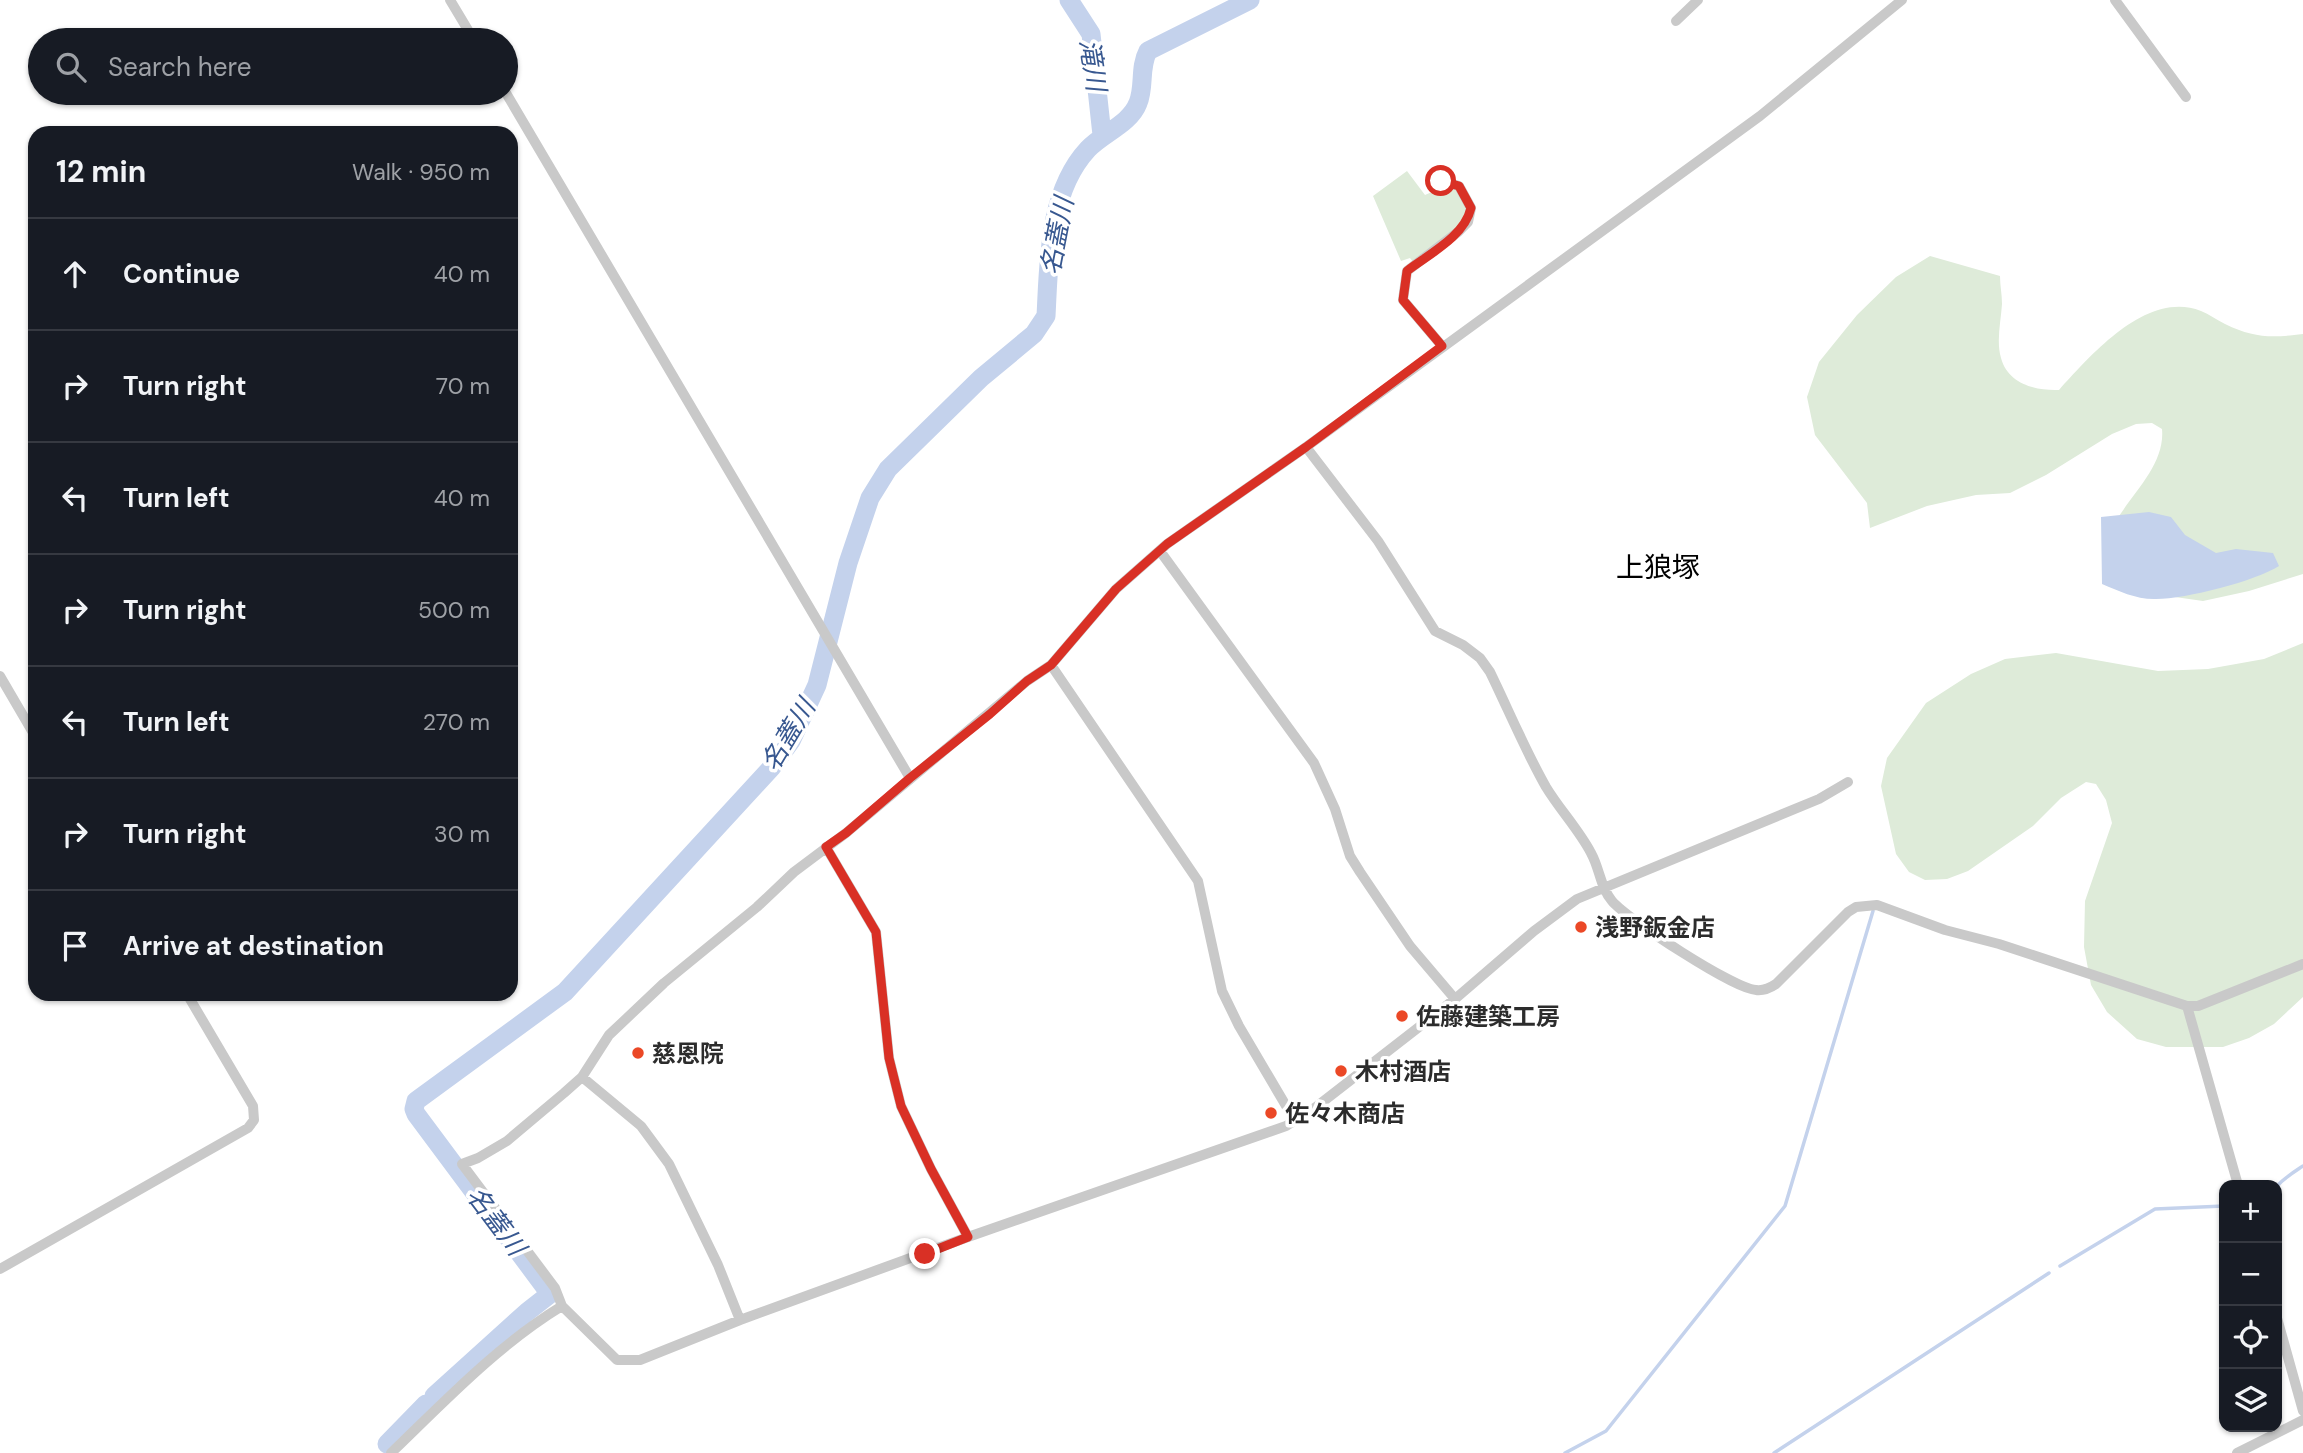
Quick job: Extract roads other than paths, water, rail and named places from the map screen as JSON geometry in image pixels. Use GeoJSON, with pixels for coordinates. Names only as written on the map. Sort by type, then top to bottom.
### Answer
{"type":"FeatureCollection","features":[{"type":"Feature","properties":{"kind":"street"},"geometry":{"type":"LineString","coordinates":[[450,0],[467,28]]}},
{"type":"Feature","properties":{"kind":"street"},"geometry":{"type":"LineString","coordinates":[[1676,20],[1698,0]]}},
{"type":"Feature","properties":{"kind":"street"},"geometry":{"type":"LineString","coordinates":[[1849,782],[1819,799],[1577,899],[1345,1085],[1278,1130],[968,1237],[740,1320],[640,1360],[617,1360],[562,1306],[555,1288],[463,1164],[507,1141],[582,1077],[608,1035],[664,983],[1027,681],[1051,665],[1116,589],[1160,551],[1759,116],[1902,0]]}},
{"type":"Feature","properties":{"kind":"street"},"geometry":{"type":"LineString","coordinates":[[2115,0],[2186,97]]}},
{"type":"Feature","properties":{"kind":"street"},"geometry":{"type":"LineString","coordinates":[[513,105],[910,778]]}},
{"type":"Feature","properties":{"kind":"street"},"geometry":{"type":"LineString","coordinates":[[1441,181],[1459,186],[1471,208],[1468,222],[1407,271],[1403,300],[1442,346]]}},
{"type":"Feature","properties":{"kind":"street"},"geometry":{"type":"LineString","coordinates":[[1306,447],[1378,541],[1435,631],[1480,658],[1490,672],[1546,785],[1592,853],[1602,888],[1613,903],[1651,932],[1713,971],[1755,990],[1764,990],[1776,984],[1847,912],[1856,907],[1877,905],[1945,930],[1999,944],[2187,1006],[2198,1006],[2303,964]]}},
{"type":"Feature","properties":{"kind":"street"},"geometry":{"type":"LineString","coordinates":[[1160,551],[1314,763],[1335,809],[1350,856],[1360,873],[1410,946],[1455,999]]}},
{"type":"Feature","properties":{"kind":"street"},"geometry":{"type":"LineString","coordinates":[[1051,665],[1198,881],[1222,992],[1238,1026],[1295,1121]]}},
{"type":"Feature","properties":{"kind":"street"},"geometry":{"type":"LineString","coordinates":[[0,676],[28,724]]}},
{"type":"Feature","properties":{"kind":"street"},"geometry":{"type":"LineString","coordinates":[[826,847],[876,932],[889,1058],[901,1106],[968,1237]]}},
{"type":"Feature","properties":{"kind":"street"},"geometry":{"type":"LineString","coordinates":[[0,1269],[248,1128],[254,1120],[253,1106],[191,1001]]}},
{"type":"Feature","properties":{"kind":"street"},"geometry":{"type":"LineString","coordinates":[[2187,1006],[2237,1180]]}},
{"type":"Feature","properties":{"kind":"street"},"geometry":{"type":"LineString","coordinates":[[582,1077],[640,1126],[669,1164],[718,1265],[740,1320]]}},
{"type":"Feature","properties":{"kind":"street"},"geometry":{"type":"LineString","coordinates":[[391,1453],[521,1333],[562,1306]]}},
{"type":"Feature","properties":{"kind":"street"},"geometry":{"type":"LineString","coordinates":[[2282,1336],[2303,1411]]}},
{"type":"Feature","properties":{"kind":"street"},"geometry":{"type":"LineString","coordinates":[[2237,1453],[2303,1420]]}},
{"type":"Feature","properties":{"kind":"water"},"geometry":{"type":"Polygon","coordinates":[[[2149,512],[2171,517],[2185,535],[2216,553],[2236,549],[2273,553],[2279,566],[2237,583],[2200,593],[2166,598],[2140,598],[2102,584],[2101,517],[2149,512]]]}},
{"type":"Feature","properties":{"kind":"waterway","name":"滝川"},"geometry":{"type":"LineString","coordinates":[[1069,0],[1091,34],[1102,135]]}},
{"type":"Feature","properties":{"kind":"waterway","name":"名蓋川"},"geometry":{"type":"LineString","coordinates":[[434,1396],[550,1294],[416,1114],[416,1101],[565,992],[772,767],[791,741],[817,685],[848,563],[870,498],[888,469],[981,378],[1034,334],[1046,316],[1053,228],[1065,186],[1075,166],[1088,149],[1123,123],[1134,110],[1140,97],[1148,51],[1250,0]]}},
{"type":"Feature","properties":{"kind":"waterway"},"geometry":{"type":"LineString","coordinates":[[1565,1453],[1606,1431],[1785,1206],[1873,911]]}},
{"type":"Feature","properties":{"kind":"waterway"},"geometry":{"type":"LineString","coordinates":[[2282,1182],[2303,1166]]}},
{"type":"Feature","properties":{"kind":"waterway"},"geometry":{"type":"LineString","coordinates":[[2060,1266],[2155,1209],[2219,1206]]}},
{"type":"Feature","properties":{"kind":"waterway"},"geometry":{"type":"LineString","coordinates":[[1774,1453],[2049,1273]]}},
{"type":"Feature","properties":{"kind":"waterway","name":"名蓋川"},"geometry":{"type":"LineString","coordinates":[[387,1444],[426,1404]]}},
{"type":"Feature","properties":{"kind":"place","name":"浅野鈑金店"},"geometry":{"type":"Point","coordinates":[1581,927]}},
{"type":"Feature","properties":{"kind":"place","name":"佐藤建築工房"},"geometry":{"type":"Point","coordinates":[1402,1016]}},
{"type":"Feature","properties":{"kind":"place","name":"慈恩院"},"geometry":{"type":"Point","coordinates":[638,1053]}},
{"type":"Feature","properties":{"kind":"place","name":"木村酒店"},"geometry":{"type":"Point","coordinates":[1341,1071]}},
{"type":"Feature","properties":{"kind":"place","name":"佐々木商店"},"geometry":{"type":"Point","coordinates":[1271,1113]}},
{"type":"Feature","properties":{"kind":"district","name":"上狼塚"},"geometry":{"type":"Point","coordinates":[1658,567]}}]}
